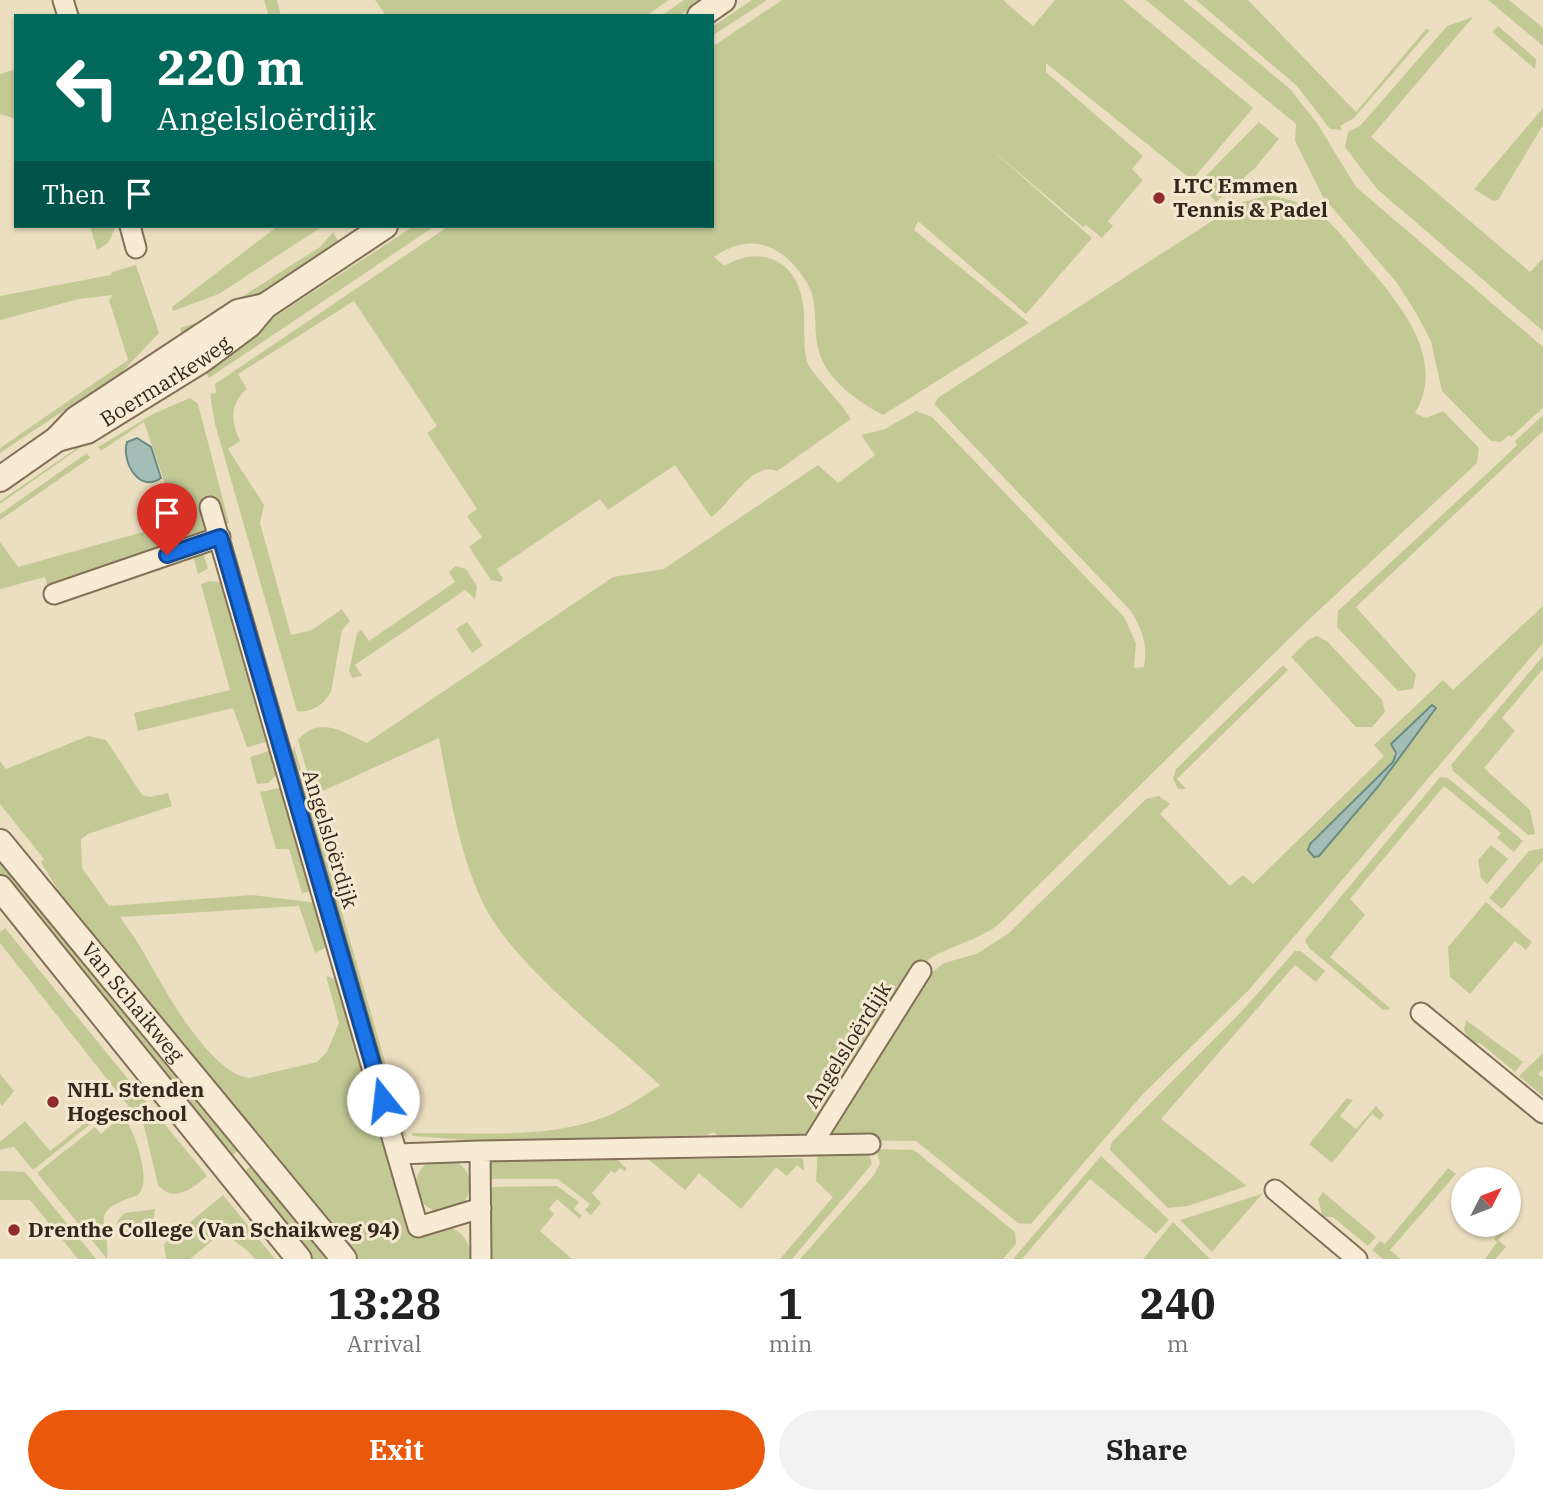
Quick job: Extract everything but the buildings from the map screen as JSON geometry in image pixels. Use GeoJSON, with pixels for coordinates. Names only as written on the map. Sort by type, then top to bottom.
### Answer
{"type":"FeatureCollection","features":[{"type":"Feature","properties":{"kind":"street"},"geometry":{"type":"LineString","coordinates":[[703,14],[723,0]]}},
{"type":"Feature","properties":{"kind":"street"},"geometry":{"type":"LineString","coordinates":[[131,228],[136,248]]}},
{"type":"Feature","properties":{"kind":"street","name":"Boermarkeweg"},"geometry":{"type":"LineString","coordinates":[[0,479],[57,439],[87,431],[172,379],[249,325],[265,306],[382,228]]}},
{"type":"Feature","properties":{"kind":"street","name":"Angelsloërdijk"},"geometry":{"type":"LineString","coordinates":[[210,507],[418,1227],[481,1209]]}},
{"type":"Feature","properties":{"kind":"street"},"geometry":{"type":"LineString","coordinates":[[54,594],[220,537]]}},
{"type":"Feature","properties":{"kind":"street","name":"Van Schaikweg"},"geometry":{"type":"LineString","coordinates":[[0,842],[344,1259]]}},
{"type":"Feature","properties":{"kind":"street","name":"Van Schaikweg"},"geometry":{"type":"LineString","coordinates":[[0,888],[299,1259]]}},
{"type":"Feature","properties":{"kind":"street","name":"Angelsloërdijk"},"geometry":{"type":"LineString","coordinates":[[813,1143],[921,971]]}},
{"type":"Feature","properties":{"kind":"street"},"geometry":{"type":"LineString","coordinates":[[1421,1013],[1543,1113]]}},
{"type":"Feature","properties":{"kind":"street","name":"Angelsloërdijk"},"geometry":{"type":"LineString","coordinates":[[398,1154],[813,1143],[870,1144]]}},
{"type":"Feature","properties":{"kind":"street"},"geometry":{"type":"LineString","coordinates":[[480,1151],[481,1259]]}},
{"type":"Feature","properties":{"kind":"street"},"geometry":{"type":"LineString","coordinates":[[1275,1190],[1357,1259]]}},
{"type":"Feature","properties":{"kind":"green space"},"geometry":{"type":"Polygon","coordinates":[[[264,0],[277,0],[280,14],[268,14],[264,0]]]}},
{"type":"Feature","properties":{"kind":"green space"},"geometry":{"type":"Polygon","coordinates":[[[375,0],[669,0],[649,14],[385,14],[375,0]]]}},
{"type":"Feature","properties":{"kind":"green space"},"geometry":{"type":"Polygon","coordinates":[[[684,0],[702,0],[682,14],[664,14],[684,0]]]}},
{"type":"Feature","properties":{"kind":"green space"},"geometry":{"type":"Polygon","coordinates":[[[752,0],[767,0],[714,35],[714,26],[752,0]]]}},
{"type":"Feature","properties":{"kind":"green space"},"geometry":{"type":"Polygon","coordinates":[[[782,0],[1003,0],[1033,26],[1055,0],[1123,0],[1253,108],[1192,180],[1046,63],[1046,72],[1143,156],[1132,169],[1143,180],[1108,221],[1113,226],[1102,238],[1086,225],[1083,227],[985,144],[1092,238],[1026,314],[918,221],[914,230],[1029,323],[883,415],[849,393],[823,362],[818,347],[812,294],[803,276],[789,260],[779,252],[759,244],[737,246],[714,257],[724,266],[749,257],[773,259],[791,273],[802,299],[808,364],[851,419],[777,471],[758,472],[711,517],[675,465],[608,510],[600,499],[497,569],[503,579],[501,582],[491,580],[469,547],[482,537],[467,516],[477,509],[427,433],[437,426],[354,301],[238,374],[247,389],[237,401],[233,414],[240,441],[228,449],[264,505],[260,523],[291,635],[312,630],[342,609],[350,621],[342,630],[331,692],[317,707],[308,711],[297,711],[215,424],[210,394],[216,393],[215,384],[446,228],[714,228],[714,46],[782,0]]]}},
{"type":"Feature","properties":{"kind":"green space"},"geometry":{"type":"Polygon","coordinates":[[[1146,0],[1183,0],[1290,89],[1317,123],[1356,187],[1543,347],[1543,408],[1511,437],[1509,435],[1501,442],[1491,441],[1442,391],[1431,341],[1416,313],[1397,283],[1323,197],[1295,141],[1296,124],[1146,0]]]}},
{"type":"Feature","properties":{"kind":"green space"},"geometry":{"type":"Polygon","coordinates":[[[1196,0],[1248,0],[1356,112],[1426,29],[1430,30],[1354,118],[1340,126],[1342,130],[1330,129],[1297,86],[1196,0]]]}},
{"type":"Feature","properties":{"kind":"green space"},"geometry":{"type":"Polygon","coordinates":[[[1488,0],[1509,0],[1543,28],[1543,46],[1488,0]]]}},
{"type":"Feature","properties":{"kind":"green space"},"geometry":{"type":"Polygon","coordinates":[[[1473,17],[1371,137],[1530,272],[1543,258],[1543,331],[1377,189],[1345,147],[1348,132],[1361,125],[1447,26],[1473,17]]]}},
{"type":"Feature","properties":{"kind":"green space"},"geometry":{"type":"Polygon","coordinates":[[[1498,26],[1536,59],[1535,69],[1492,32],[1498,26]]]}},
{"type":"Feature","properties":{"kind":"green space"},"geometry":{"type":"Polygon","coordinates":[[[14,70],[14,118],[0,114],[0,74],[14,70]]]}},
{"type":"Feature","properties":{"kind":"green space"},"geometry":{"type":"Polygon","coordinates":[[[1543,108],[1543,125],[1498,200],[1493,201],[1474,189],[1543,108]]]}},
{"type":"Feature","properties":{"kind":"green space"},"geometry":{"type":"Polygon","coordinates":[[[1259,122],[1279,139],[1255,168],[1216,202],[1199,183],[1259,122]]]}},
{"type":"Feature","properties":{"kind":"green space"},"geometry":{"type":"Polygon","coordinates":[[[1269,195],[1301,204],[1325,219],[1390,293],[1414,331],[1422,351],[1426,372],[1424,392],[1415,413],[1426,418],[1443,411],[1479,448],[1477,463],[1303,625],[998,925],[935,956],[916,969],[807,1134],[801,1137],[723,1141],[714,1132],[707,1135],[490,1142],[413,1136],[411,1133],[514,1133],[566,1128],[614,1113],[660,1085],[565,1001],[518,954],[499,930],[485,907],[469,868],[456,824],[439,738],[314,795],[298,740],[306,732],[323,727],[367,743],[613,577],[664,569],[818,465],[838,483],[875,455],[861,435],[885,429],[916,411],[932,417],[1124,617],[1136,643],[1134,668],[1144,667],[1143,638],[1131,611],[934,404],[939,397],[1240,203],[1269,195]]]}},
{"type":"Feature","properties":{"kind":"green space"},"geometry":{"type":"Polygon","coordinates":[[[91,228],[115,228],[108,243],[97,250],[91,228]]]}},
{"type":"Feature","properties":{"kind":"green space"},"geometry":{"type":"Polygon","coordinates":[[[275,228],[320,228],[219,294],[173,311],[172,307],[275,228]]]}},
{"type":"Feature","properties":{"kind":"green space"},"geometry":{"type":"Polygon","coordinates":[[[411,228],[432,228],[209,378],[204,369],[270,320],[411,228]]]}},
{"type":"Feature","properties":{"kind":"green space"},"geometry":{"type":"Polygon","coordinates":[[[333,232],[339,242],[212,323],[183,337],[180,328],[205,320],[320,247],[333,232]]]}},
{"type":"Feature","properties":{"kind":"green space"},"geometry":{"type":"Polygon","coordinates":[[[136,265],[159,333],[122,372],[0,453],[0,448],[128,360],[109,300],[113,295],[79,299],[0,320],[0,296],[111,275],[112,272],[136,265]]]}},
{"type":"Feature","properties":{"kind":"green space"},"geometry":{"type":"Polygon","coordinates":[[[190,398],[198,404],[229,523],[223,525],[216,499],[198,504],[206,535],[49,592],[45,577],[0,589],[0,542],[18,567],[175,523],[177,519],[144,422],[101,451],[98,447],[155,413],[190,398]]]}},
{"type":"Feature","properties":{"kind":"green space"},"geometry":{"type":"Polygon","coordinates":[[[1543,415],[1543,431],[1356,607],[1416,674],[1413,689],[1398,691],[1337,627],[1338,611],[1507,455],[1517,445],[1515,441],[1543,415]]]}},
{"type":"Feature","properties":{"kind":"green space"},"geometry":{"type":"Polygon","coordinates":[[[81,447],[0,504],[0,501],[81,447]]]}},
{"type":"Feature","properties":{"kind":"green space"},"geometry":{"type":"Polygon","coordinates":[[[87,453],[90,458],[0,520],[0,514],[87,453]]]}},
{"type":"Feature","properties":{"kind":"green space"},"geometry":{"type":"Polygon","coordinates":[[[202,549],[208,569],[198,574],[192,552],[202,549]]]}},
{"type":"Feature","properties":{"kind":"green space"},"geometry":{"type":"Polygon","coordinates":[[[456,566],[466,569],[477,586],[475,599],[465,590],[355,665],[362,676],[352,678],[349,671],[357,633],[361,630],[369,641],[455,582],[449,572],[456,566]]]}},
{"type":"Feature","properties":{"kind":"green space"},"geometry":{"type":"Polygon","coordinates":[[[209,581],[220,582],[266,742],[247,747],[233,708],[138,731],[134,713],[230,690],[201,584],[209,581]]]}},
{"type":"Feature","properties":{"kind":"green space"},"geometry":{"type":"Polygon","coordinates":[[[1543,606],[1543,643],[1248,991],[1143,1094],[1031,1224],[1018,1223],[916,1141],[830,1140],[827,1137],[926,977],[944,963],[976,954],[1008,934],[1146,799],[1159,796],[1170,804],[1160,814],[1230,886],[1243,875],[1253,884],[1384,756],[1374,745],[1443,680],[1453,690],[1543,606]],[[1433,706],[1392,744],[1395,760],[1319,856],[1377,788],[1435,709],[1433,706]]]}},
{"type":"Feature","properties":{"kind":"green space"},"geometry":{"type":"Polygon","coordinates":[[[467,622],[483,645],[472,653],[456,629],[467,622]]]}},
{"type":"Feature","properties":{"kind":"green space"},"geometry":{"type":"Polygon","coordinates":[[[1317,636],[1327,641],[1382,700],[1385,712],[1372,727],[1356,727],[1291,657],[1309,639],[1317,636]]]}},
{"type":"Feature","properties":{"kind":"green space"},"geometry":{"type":"Polygon","coordinates":[[[1543,656],[1543,669],[1502,718],[1515,731],[1484,768],[1530,810],[1535,834],[1528,835],[1453,771],[1451,765],[1543,656]]]}},
{"type":"Feature","properties":{"kind":"green space"},"geometry":{"type":"Polygon","coordinates":[[[1283,665],[1288,670],[1177,779],[1186,789],[1178,789],[1173,778],[1176,769],[1283,665]]]}},
{"type":"Feature","properties":{"kind":"green space"},"geometry":{"type":"Polygon","coordinates":[[[88,736],[106,740],[142,795],[150,797],[168,793],[172,806],[88,834],[81,839],[82,868],[109,906],[252,895],[319,903],[329,946],[315,953],[299,906],[120,917],[185,1021],[216,1059],[233,1072],[249,1078],[317,1062],[327,1052],[339,1023],[326,976],[341,981],[408,1213],[458,1232],[465,1238],[471,1259],[354,1259],[65,902],[41,862],[44,859],[0,804],[0,761],[6,769],[88,736]]]}},
{"type":"Feature","properties":{"kind":"green space"},"geometry":{"type":"Polygon","coordinates":[[[294,746],[407,1138],[400,1130],[292,761],[294,746]]]}},
{"type":"Feature","properties":{"kind":"green space"},"geometry":{"type":"Polygon","coordinates":[[[269,751],[276,776],[268,783],[257,784],[250,757],[269,751]]]}},
{"type":"Feature","properties":{"kind":"green space"},"geometry":{"type":"Polygon","coordinates":[[[1440,777],[1448,778],[1523,841],[1514,852],[1497,838],[1501,833],[1444,786],[1350,899],[1365,915],[1330,957],[1391,1009],[1383,1010],[1309,948],[1305,940],[1440,777]]]}},
{"type":"Feature","properties":{"kind":"green space"},"geometry":{"type":"Polygon","coordinates":[[[280,788],[315,891],[302,893],[289,849],[276,849],[260,792],[280,788]]]}},
{"type":"Feature","properties":{"kind":"green space"},"geometry":{"type":"Polygon","coordinates":[[[1491,845],[1508,859],[1487,884],[1481,878],[1478,860],[1491,845]]]}},
{"type":"Feature","properties":{"kind":"green space"},"geometry":{"type":"Polygon","coordinates":[[[1543,848],[1543,860],[1502,909],[1489,898],[1529,851],[1543,848]]]}},
{"type":"Feature","properties":{"kind":"green space"},"geometry":{"type":"Polygon","coordinates":[[[0,850],[239,1150],[233,1155],[227,1154],[0,875],[0,850]]]}},
{"type":"Feature","properties":{"kind":"green space"},"geometry":{"type":"Polygon","coordinates":[[[1486,902],[1532,942],[1526,950],[1515,941],[1470,994],[1450,977],[1448,947],[1486,902]]]}},
{"type":"Feature","properties":{"kind":"green space"},"geometry":{"type":"Polygon","coordinates":[[[5,928],[207,1176],[196,1185],[177,1194],[164,1191],[158,1185],[144,1126],[0,943],[0,932],[5,928]]]}},
{"type":"Feature","properties":{"kind":"green space"},"geometry":{"type":"Polygon","coordinates":[[[1295,951],[1301,951],[1325,971],[1316,982],[1295,965],[1161,1119],[1247,1186],[1188,1206],[1168,1208],[1110,1150],[1111,1143],[1242,1011],[1295,951]]]}},
{"type":"Feature","properties":{"kind":"green space"},"geometry":{"type":"Polygon","coordinates":[[[1466,1020],[1523,1062],[1515,1072],[1480,1043],[1471,1043],[1464,1030],[1466,1020]]]}},
{"type":"Feature","properties":{"kind":"green space"},"geometry":{"type":"Polygon","coordinates":[[[1543,1053],[1543,1069],[1538,1074],[1543,1078],[1543,1096],[1519,1076],[1543,1053]]]}},
{"type":"Feature","properties":{"kind":"green space"},"geometry":{"type":"Polygon","coordinates":[[[0,1074],[14,1091],[2,1106],[0,1103],[0,1074]]]}},
{"type":"Feature","properties":{"kind":"green space"},"geometry":{"type":"Polygon","coordinates":[[[1347,1098],[1353,1100],[1340,1116],[1356,1129],[1376,1106],[1384,1115],[1380,1120],[1372,1114],[1332,1163],[1309,1144],[1347,1098]]]}},
{"type":"Feature","properties":{"kind":"green space"},"geometry":{"type":"Polygon","coordinates":[[[123,1115],[137,1143],[144,1179],[138,1195],[121,1201],[106,1213],[104,1220],[107,1259],[37,1173],[95,1127],[101,1134],[123,1115]]]}},
{"type":"Feature","properties":{"kind":"green space"},"geometry":{"type":"Polygon","coordinates":[[[89,1120],[92,1123],[33,1170],[14,1147],[0,1150],[0,1142],[25,1121],[50,1151],[89,1120]]]}},
{"type":"Feature","properties":{"kind":"green space"},"geometry":{"type":"Polygon","coordinates":[[[818,1149],[867,1149],[872,1164],[792,1259],[780,1259],[833,1197],[816,1181],[818,1149]]]}},
{"type":"Feature","properties":{"kind":"green space"},"geometry":{"type":"Polygon","coordinates":[[[876,1149],[914,1150],[1015,1232],[1016,1244],[1003,1259],[800,1259],[874,1175],[880,1163],[876,1149]]]}},
{"type":"Feature","properties":{"kind":"green space"},"geometry":{"type":"Polygon","coordinates":[[[614,1156],[626,1168],[626,1172],[620,1168],[615,1173],[611,1171],[592,1193],[601,1203],[591,1215],[585,1210],[590,1204],[558,1179],[489,1179],[489,1158],[614,1156]]]}},
{"type":"Feature","properties":{"kind":"green space"},"geometry":{"type":"Polygon","coordinates":[[[1101,1156],[1169,1220],[1156,1234],[1090,1179],[1022,1259],[1013,1259],[1101,1156]]]}},
{"type":"Feature","properties":{"kind":"green space"},"geometry":{"type":"Polygon","coordinates":[[[443,1158],[462,1166],[470,1185],[462,1204],[443,1212],[424,1204],[416,1185],[424,1166],[443,1158]]]}},
{"type":"Feature","properties":{"kind":"green space"},"geometry":{"type":"Polygon","coordinates":[[[803,1158],[804,1171],[797,1165],[787,1176],[776,1167],[741,1209],[699,1173],[685,1190],[648,1159],[803,1158]]]}},
{"type":"Feature","properties":{"kind":"green space"},"geometry":{"type":"Polygon","coordinates":[[[252,1165],[334,1259],[312,1259],[245,1176],[245,1171],[252,1165]]]}},
{"type":"Feature","properties":{"kind":"green space"},"geometry":{"type":"Polygon","coordinates":[[[1448,1168],[1451,1170],[1451,1180],[1390,1250],[1401,1259],[1383,1259],[1372,1250],[1380,1241],[1385,1244],[1448,1168]]]}},
{"type":"Feature","properties":{"kind":"green space"},"geometry":{"type":"Polygon","coordinates":[[[0,1171],[25,1172],[96,1259],[78,1259],[30,1200],[0,1200],[0,1171]]]}},
{"type":"Feature","properties":{"kind":"green space"},"geometry":{"type":"Polygon","coordinates":[[[557,1186],[579,1202],[574,1209],[582,1216],[580,1219],[557,1199],[549,1209],[554,1214],[540,1231],[572,1259],[489,1259],[489,1187],[557,1186]]]}},
{"type":"Feature","properties":{"kind":"green space"},"geometry":{"type":"Polygon","coordinates":[[[1323,1192],[1376,1237],[1368,1246],[1333,1217],[1323,1217],[1318,1199],[1323,1192]]]}},
{"type":"Feature","properties":{"kind":"green space"},"geometry":{"type":"Polygon","coordinates":[[[1263,1193],[1212,1252],[1180,1220],[1252,1197],[1263,1193]]]}},
{"type":"Feature","properties":{"kind":"green space"},"geometry":{"type":"Polygon","coordinates":[[[223,1195],[275,1259],[255,1259],[224,1231],[190,1259],[166,1259],[164,1244],[223,1195]]]}},
{"type":"Feature","properties":{"kind":"green space"},"geometry":{"type":"Polygon","coordinates":[[[155,1209],[153,1223],[145,1228],[130,1233],[117,1229],[118,1220],[125,1213],[155,1209]]]}},
{"type":"Feature","properties":{"kind":"green space"},"geometry":{"type":"Polygon","coordinates":[[[1173,1222],[1210,1259],[1143,1259],[1173,1222]]]}},
{"type":"Feature","properties":{"kind":"green space"},"geometry":{"type":"Polygon","coordinates":[[[1500,1237],[1498,1240],[1506,1247],[1495,1259],[1485,1259],[1497,1242],[1494,1239],[1500,1237]]]}},
{"type":"Feature","properties":{"kind":"water"},"geometry":{"type":"Polygon","coordinates":[[[137,438],[151,447],[161,478],[153,482],[139,479],[129,466],[127,442],[137,438]]]}},
{"type":"Feature","properties":{"kind":"water"},"geometry":{"type":"Polygon","coordinates":[[[1432,705],[1436,708],[1377,788],[1319,856],[1314,857],[1308,850],[1310,844],[1393,762],[1396,753],[1391,744],[1432,705]]]}},
{"type":"Feature","properties":{"kind":"place","name":"LTC Emmen Tennis & Padel"},"geometry":{"type":"Point","coordinates":[1159,198]}},
{"type":"Feature","properties":{"kind":"place","name":"NHL Stenden Hogeschool"},"geometry":{"type":"Point","coordinates":[53,1102]}},
{"type":"Feature","properties":{"kind":"place","name":"Drenthe College (Van Schaikweg 94)"},"geometry":{"type":"Point","coordinates":[14,1230]}},
{"type":"Feature","properties":{"kind":"route"},"geometry":{"type":"LineString","coordinates":[[167,555],[220,537],[273,729],[338,940],[383,1100]]}}]}
